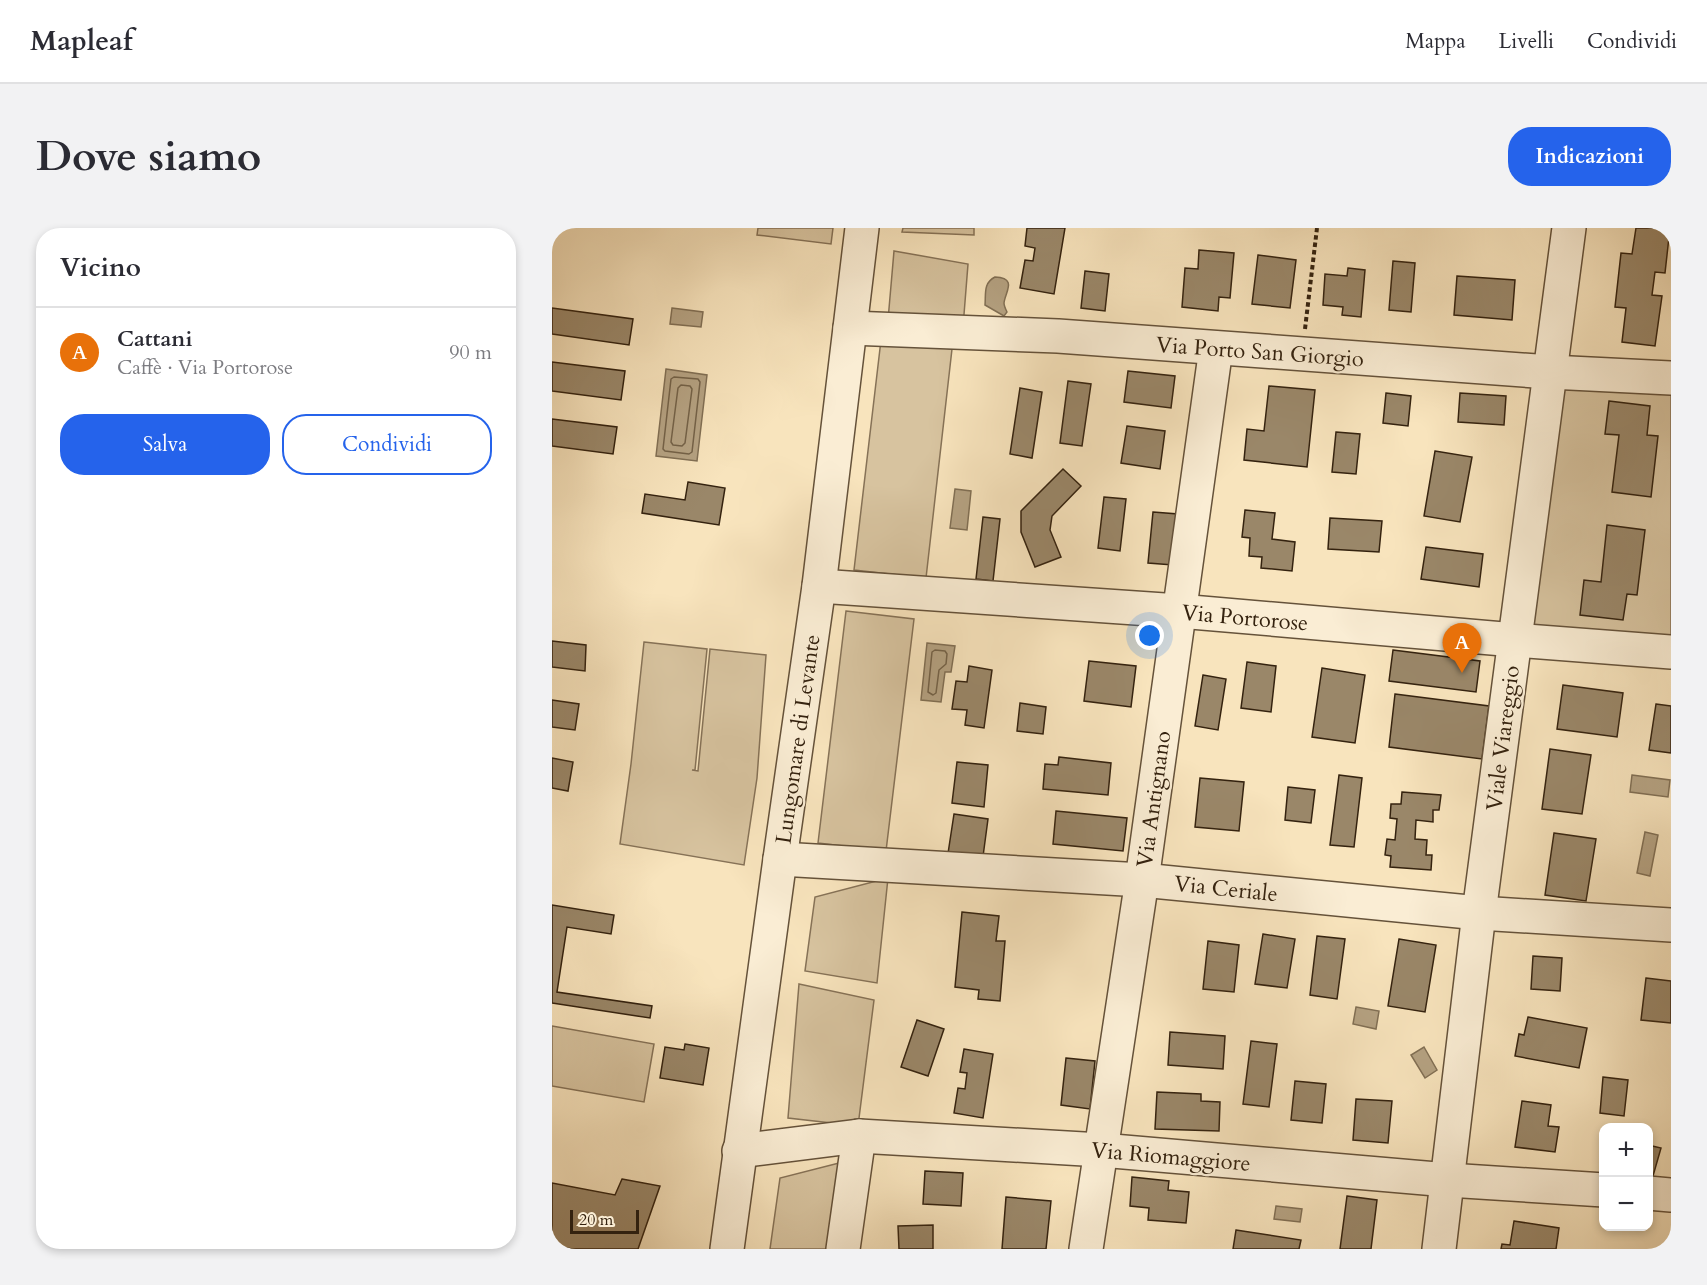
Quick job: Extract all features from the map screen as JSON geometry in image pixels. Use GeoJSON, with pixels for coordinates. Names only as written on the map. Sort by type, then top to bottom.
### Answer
{"type":"FeatureCollection","features":[{"type":"Feature","properties":{"kind":"street","name":"Lungomare di Levante"},"geometry":{"type":"LineString","coordinates":[[727,1249],[819,586],[862,228]]}},
{"type":"Feature","properties":{"kind":"street","name":"Viale Viareggio"},"geometry":{"type":"LineString","coordinates":[[1439,1249],[1479,913],[1569,228]]}},
{"type":"Feature","properties":{"kind":"street","name":"Via Porto San Giorgio"},"geometry":{"type":"LineString","coordinates":[[850,328],[1058,336],[1550,372],[1671,378]]}},
{"type":"Feature","properties":{"kind":"street","name":"Via Antignano"},"geometry":{"type":"LineString","coordinates":[[1086,1249],[1142,880],[1216,348]]}},
{"type":"Feature","properties":{"kind":"street","name":"Via Portorose"},"geometry":{"type":"LineString","coordinates":[[819,586],[1179,610],[1671,652]]}},
{"type":"Feature","properties":{"kind":"street","name":"Via Ceriale"},"geometry":{"type":"LineString","coordinates":[[780,859],[1142,880],[1479,913],[1671,925]]}},
{"type":"Feature","properties":{"kind":"street","name":"Via Riomaggiore"},"geometry":{"type":"LineString","coordinates":[[740,1151],[859,1136],[1101,1150],[1599,1190]]}},
{"type":"Feature","properties":{"kind":"street"},"geometry":{"type":"LineString","coordinates":[[843,1249],[859,1136]]}},
{"type":"Feature","properties":{"kind":"street"},"geometry":{"type":"LineString","coordinates":[[1653,1193],[1671,1195]]}},
{"type":"Feature","properties":{"kind":"path"},"geometry":{"type":"LineString","coordinates":[[1303,354],[1317,228]]}},
{"type":"Feature","properties":{"kind":"shaded area"},"geometry":{"type":"Polygon","coordinates":[[[758,228],[833,228],[831,244],[757,235],[758,228]]]}},
{"type":"Feature","properties":{"kind":"shaded area"},"geometry":{"type":"Polygon","coordinates":[[[903,228],[974,228],[974,235],[902,232],[903,228]]]}},
{"type":"Feature","properties":{"kind":"shaded area"},"geometry":{"type":"Polygon","coordinates":[[[894,251],[968,264],[963,327],[888,320],[894,251]]]}},
{"type":"Feature","properties":{"kind":"shaded area"},"geometry":{"type":"Polygon","coordinates":[[[881,340],[952,349],[926,578],[854,570],[881,340]]]}},
{"type":"Feature","properties":{"kind":"shaded area"},"geometry":{"type":"Polygon","coordinates":[[[1566,373],[1671,378],[1671,650],[1531,642],[1566,373]]]}},
{"type":"Feature","properties":{"kind":"shaded area"},"geometry":{"type":"Polygon","coordinates":[[[846,611],[914,619],[886,851],[818,843],[846,611]]]}},
{"type":"Feature","properties":{"kind":"shaded area"},"geometry":{"type":"Polygon","coordinates":[[[644,642],[707,649],[695,770],[692,770],[698,771],[710,649],[766,655],[757,778],[744,865],[620,844],[644,642]]]}},
{"type":"Feature","properties":{"kind":"shaded area"},"geometry":{"type":"Polygon","coordinates":[[[888,878],[877,983],[805,971],[815,897],[888,878]]]}},
{"type":"Feature","properties":{"kind":"shaded area"},"geometry":{"type":"Polygon","coordinates":[[[799,984],[874,1000],[858,1126],[788,1118],[799,984]]]}},
{"type":"Feature","properties":{"kind":"shaded area"},"geometry":{"type":"Polygon","coordinates":[[[552,1026],[654,1044],[644,1102],[552,1086],[552,1026]]]}},
{"type":"Feature","properties":{"kind":"shaded area"},"geometry":{"type":"Polygon","coordinates":[[[839,1163],[828,1249],[770,1249],[780,1178],[839,1163]]]}},
{"type":"Feature","properties":{"kind":"water"},"geometry":{"type":"Polygon","coordinates":[[[995,277],[1002,278],[1008,283],[1004,303],[1007,312],[1004,316],[985,305],[987,286],[995,277]]]}},
{"type":"Feature","properties":{"kind":"water"},"geometry":{"type":"Polygon","coordinates":[[[672,308],[703,312],[701,327],[670,324],[672,308]]]}},
{"type":"Feature","properties":{"kind":"water"},"geometry":{"type":"Polygon","coordinates":[[[666,369],[707,375],[697,461],[656,456],[666,369]]]}},
{"type":"Feature","properties":{"kind":"water"},"geometry":{"type":"Polygon","coordinates":[[[955,489],[971,491],[967,530],[950,528],[955,489]]]}},
{"type":"Feature","properties":{"kind":"water"},"geometry":{"type":"Polygon","coordinates":[[[927,643],[955,646],[951,672],[945,672],[941,702],[921,700],[927,643]]]}},
{"type":"Feature","properties":{"kind":"water"},"geometry":{"type":"Polygon","coordinates":[[[1632,775],[1670,780],[1668,797],[1630,792],[1632,775]]]}},
{"type":"Feature","properties":{"kind":"water"},"geometry":{"type":"Polygon","coordinates":[[[1645,832],[1658,835],[1650,876],[1637,873],[1645,832]]]}},
{"type":"Feature","properties":{"kind":"water"},"geometry":{"type":"Polygon","coordinates":[[[1356,1007],[1379,1011],[1376,1029],[1353,1024],[1356,1007]]]}},
{"type":"Feature","properties":{"kind":"water"},"geometry":{"type":"Polygon","coordinates":[[[1424,1047],[1437,1070],[1425,1078],[1411,1055],[1424,1047]]]}},
{"type":"Feature","properties":{"kind":"water"},"geometry":{"type":"Polygon","coordinates":[[[1276,1206],[1302,1209],[1300,1222],[1274,1219],[1276,1206]]]}},
{"type":"Feature","properties":{"kind":"building"},"geometry":{"type":"Polygon","coordinates":[[[1027,228],[1065,228],[1054,294],[1020,288],[1025,260],[1033,261],[1035,248],[1025,246],[1027,228]]]}},
{"type":"Feature","properties":{"kind":"building"},"geometry":{"type":"Polygon","coordinates":[[[1636,228],[1670,228],[1665,273],[1655,272],[1652,295],[1662,296],[1655,346],[1622,342],[1626,308],[1615,307],[1621,253],[1632,254],[1636,228]]]}},
{"type":"Feature","properties":{"kind":"building"},"geometry":{"type":"Polygon","coordinates":[[[1199,250],[1234,253],[1230,298],[1219,297],[1218,311],[1182,307],[1185,268],[1198,269],[1199,250]]]}},
{"type":"Feature","properties":{"kind":"building"},"geometry":{"type":"Polygon","coordinates":[[[1258,255],[1296,260],[1290,308],[1252,304],[1258,255]]]}},
{"type":"Feature","properties":{"kind":"building"},"geometry":{"type":"Polygon","coordinates":[[[1393,261],[1415,263],[1411,312],[1389,310],[1393,261]]]}},
{"type":"Feature","properties":{"kind":"building"},"geometry":{"type":"Polygon","coordinates":[[[1348,268],[1365,270],[1361,317],[1342,315],[1343,307],[1323,305],[1325,274],[1347,276],[1348,268]]]}},
{"type":"Feature","properties":{"kind":"building"},"geometry":{"type":"Polygon","coordinates":[[[1085,271],[1109,274],[1105,311],[1081,308],[1085,271]]]}},
{"type":"Feature","properties":{"kind":"building"},"geometry":{"type":"Polygon","coordinates":[[[1457,276],[1515,280],[1512,320],[1454,315],[1457,276]]]}},
{"type":"Feature","properties":{"kind":"building"},"geometry":{"type":"Polygon","coordinates":[[[552,308],[633,319],[629,345],[552,334],[552,308]]]}},
{"type":"Feature","properties":{"kind":"building"},"geometry":{"type":"Polygon","coordinates":[[[552,362],[625,371],[621,400],[552,391],[552,362]]]}},
{"type":"Feature","properties":{"kind":"building"},"geometry":{"type":"Polygon","coordinates":[[[1128,371],[1175,376],[1171,408],[1124,402],[1128,371]]]}},
{"type":"Feature","properties":{"kind":"building"},"geometry":{"type":"Polygon","coordinates":[[[1068,381],[1091,384],[1082,446],[1060,443],[1068,381]]]}},
{"type":"Feature","properties":{"kind":"building"},"geometry":{"type":"Polygon","coordinates":[[[1269,386],[1315,390],[1307,467],[1244,460],[1247,429],[1264,431],[1269,386]]]}},
{"type":"Feature","properties":{"kind":"building"},"geometry":{"type":"Polygon","coordinates":[[[1020,388],[1042,392],[1032,458],[1010,454],[1020,388]]]}},
{"type":"Feature","properties":{"kind":"building"},"geometry":{"type":"Polygon","coordinates":[[[1386,393],[1411,396],[1408,426],[1383,423],[1386,393]]]}},
{"type":"Feature","properties":{"kind":"building"},"geometry":{"type":"Polygon","coordinates":[[[1460,393],[1506,396],[1504,425],[1458,422],[1460,393]]]}},
{"type":"Feature","properties":{"kind":"building"},"geometry":{"type":"Polygon","coordinates":[[[1609,401],[1650,406],[1647,435],[1658,436],[1651,497],[1612,492],[1619,435],[1605,434],[1609,401]]]}},
{"type":"Feature","properties":{"kind":"building"},"geometry":{"type":"Polygon","coordinates":[[[552,419],[617,427],[613,454],[552,446],[552,419]]]}},
{"type":"Feature","properties":{"kind":"building"},"geometry":{"type":"Polygon","coordinates":[[[1127,426],[1165,431],[1160,469],[1121,463],[1127,426]]]}},
{"type":"Feature","properties":{"kind":"building"},"geometry":{"type":"Polygon","coordinates":[[[1336,432],[1360,434],[1356,474],[1332,472],[1336,432]]]}},
{"type":"Feature","properties":{"kind":"building"},"geometry":{"type":"Polygon","coordinates":[[[1435,451],[1472,457],[1460,522],[1424,516],[1435,451]]]}},
{"type":"Feature","properties":{"kind":"building"},"geometry":{"type":"Polygon","coordinates":[[[1063,469],[1081,486],[1052,516],[1050,530],[1061,557],[1035,567],[1021,532],[1021,511],[1063,469]]]}},
{"type":"Feature","properties":{"kind":"building"},"geometry":{"type":"Polygon","coordinates":[[[688,482],[725,488],[719,525],[642,513],[645,494],[685,500],[688,482]]]}},
{"type":"Feature","properties":{"kind":"building"},"geometry":{"type":"Polygon","coordinates":[[[1104,497],[1126,499],[1120,551],[1098,548],[1104,497]]]}},
{"type":"Feature","properties":{"kind":"building"},"geometry":{"type":"Polygon","coordinates":[[[1245,510],[1275,513],[1272,539],[1295,542],[1292,571],[1261,568],[1262,557],[1249,556],[1250,538],[1242,537],[1245,510]]]}},
{"type":"Feature","properties":{"kind":"building"},"geometry":{"type":"Polygon","coordinates":[[[1153,512],[1178,514],[1173,565],[1148,563],[1153,512]]]}},
{"type":"Feature","properties":{"kind":"building"},"geometry":{"type":"Polygon","coordinates":[[[983,517],[1000,519],[993,581],[976,579],[983,517]]]}},
{"type":"Feature","properties":{"kind":"building"},"geometry":{"type":"Polygon","coordinates":[[[1330,518],[1382,521],[1379,552],[1328,549],[1330,518]]]}},
{"type":"Feature","properties":{"kind":"building"},"geometry":{"type":"Polygon","coordinates":[[[1607,525],[1645,530],[1637,595],[1627,594],[1623,620],[1580,615],[1584,580],[1601,582],[1607,525]]]}},
{"type":"Feature","properties":{"kind":"building"},"geometry":{"type":"Polygon","coordinates":[[[1426,547],[1483,554],[1479,587],[1421,579],[1426,547]]]}},
{"type":"Feature","properties":{"kind":"building"},"geometry":{"type":"Polygon","coordinates":[[[552,641],[586,645],[585,671],[552,667],[552,641]]]}},
{"type":"Feature","properties":{"kind":"building"},"geometry":{"type":"Polygon","coordinates":[[[1393,650],[1480,661],[1476,692],[1389,681],[1393,650]]]}},
{"type":"Feature","properties":{"kind":"building"},"geometry":{"type":"Polygon","coordinates":[[[1089,661],[1136,666],[1131,707],[1084,701],[1089,661]]]}},
{"type":"Feature","properties":{"kind":"building"},"geometry":{"type":"Polygon","coordinates":[[[1247,662],[1276,666],[1271,712],[1241,708],[1247,662]]]}},
{"type":"Feature","properties":{"kind":"building"},"geometry":{"type":"Polygon","coordinates":[[[969,666],[992,670],[984,728],[965,725],[967,710],[952,709],[956,681],[967,682],[969,666]]]}},
{"type":"Feature","properties":{"kind":"building"},"geometry":{"type":"Polygon","coordinates":[[[1322,668],[1365,675],[1355,743],[1312,737],[1322,668]]]}},
{"type":"Feature","properties":{"kind":"building"},"geometry":{"type":"Polygon","coordinates":[[[1203,675],[1226,679],[1218,730],[1195,726],[1203,675]]]}},
{"type":"Feature","properties":{"kind":"building"},"geometry":{"type":"Polygon","coordinates":[[[1563,685],[1623,693],[1617,737],[1557,729],[1563,685]]]}},
{"type":"Feature","properties":{"kind":"building"},"geometry":{"type":"Polygon","coordinates":[[[1395,694],[1489,706],[1482,759],[1389,747],[1395,694]]]}},
{"type":"Feature","properties":{"kind":"building"},"geometry":{"type":"Polygon","coordinates":[[[552,700],[579,704],[575,730],[552,727],[552,700]]]}},
{"type":"Feature","properties":{"kind":"building"},"geometry":{"type":"Polygon","coordinates":[[[1020,703],[1046,707],[1043,734],[1017,731],[1020,703]]]}},
{"type":"Feature","properties":{"kind":"building"},"geometry":{"type":"Polygon","coordinates":[[[1656,704],[1671,706],[1671,753],[1649,750],[1656,704]]]}},
{"type":"Feature","properties":{"kind":"building"},"geometry":{"type":"Polygon","coordinates":[[[1550,749],[1591,755],[1582,814],[1542,809],[1550,749]]]}},
{"type":"Feature","properties":{"kind":"building"},"geometry":{"type":"Polygon","coordinates":[[[1059,757],[1111,763],[1108,795],[1043,789],[1045,764],[1058,765],[1059,757]]]}},
{"type":"Feature","properties":{"kind":"building"},"geometry":{"type":"Polygon","coordinates":[[[552,758],[573,762],[568,791],[552,788],[552,758]]]}},
{"type":"Feature","properties":{"kind":"building"},"geometry":{"type":"Polygon","coordinates":[[[957,762],[988,765],[984,807],[952,803],[957,762]]]}},
{"type":"Feature","properties":{"kind":"building"},"geometry":{"type":"Polygon","coordinates":[[[1339,775],[1362,778],[1354,847],[1330,845],[1339,775]]]}},
{"type":"Feature","properties":{"kind":"building"},"geometry":{"type":"Polygon","coordinates":[[[1200,778],[1244,782],[1239,831],[1195,827],[1200,778]]]}},
{"type":"Feature","properties":{"kind":"building"},"geometry":{"type":"Polygon","coordinates":[[[1288,787],[1315,790],[1311,823],[1285,820],[1288,787]]]}},
{"type":"Feature","properties":{"kind":"building"},"geometry":{"type":"Polygon","coordinates":[[[1402,792],[1441,795],[1439,810],[1433,810],[1433,822],[1416,820],[1415,839],[1427,840],[1426,855],[1432,855],[1431,870],[1390,867],[1391,856],[1385,855],[1387,839],[1395,840],[1397,819],[1390,818],[1391,804],[1401,804],[1402,792]]]}},
{"type":"Feature","properties":{"kind":"building"},"geometry":{"type":"Polygon","coordinates":[[[1056,811],[1127,818],[1123,851],[1053,844],[1056,811]]]}},
{"type":"Feature","properties":{"kind":"building"},"geometry":{"type":"Polygon","coordinates":[[[954,814],[988,819],[982,864],[947,860],[954,814]]]}},
{"type":"Feature","properties":{"kind":"building"},"geometry":{"type":"Polygon","coordinates":[[[1554,833],[1596,839],[1586,901],[1545,895],[1554,833]]]}},
{"type":"Feature","properties":{"kind":"building"},"geometry":{"type":"Polygon","coordinates":[[[552,905],[614,915],[611,934],[567,927],[557,992],[652,1006],[650,1018],[552,1003],[552,905]]]}},
{"type":"Feature","properties":{"kind":"building"},"geometry":{"type":"Polygon","coordinates":[[[962,912],[999,916],[996,941],[1005,941],[1000,1001],[978,999],[979,990],[955,987],[962,912]]]}},
{"type":"Feature","properties":{"kind":"building"},"geometry":{"type":"Polygon","coordinates":[[[1263,934],[1295,939],[1287,988],[1255,984],[1263,934]]]}},
{"type":"Feature","properties":{"kind":"building"},"geometry":{"type":"Polygon","coordinates":[[[1317,936],[1345,939],[1337,999],[1310,995],[1317,936]]]}},
{"type":"Feature","properties":{"kind":"building"},"geometry":{"type":"Polygon","coordinates":[[[1399,939],[1436,945],[1425,1012],[1388,1006],[1399,939]]]}},
{"type":"Feature","properties":{"kind":"building"},"geometry":{"type":"Polygon","coordinates":[[[1208,941],[1239,945],[1234,992],[1203,989],[1208,941]]]}},
{"type":"Feature","properties":{"kind":"building"},"geometry":{"type":"Polygon","coordinates":[[[1533,956],[1562,958],[1560,991],[1531,989],[1533,956]]]}},
{"type":"Feature","properties":{"kind":"building"},"geometry":{"type":"Polygon","coordinates":[[[1646,978],[1671,981],[1671,1023],[1641,1020],[1646,978]]]}},
{"type":"Feature","properties":{"kind":"building"},"geometry":{"type":"Polygon","coordinates":[[[1528,1017],[1587,1028],[1579,1068],[1515,1056],[1519,1034],[1524,1035],[1528,1017]]]}},
{"type":"Feature","properties":{"kind":"building"},"geometry":{"type":"Polygon","coordinates":[[[917,1020],[944,1029],[928,1076],[901,1067],[917,1020]]]}},
{"type":"Feature","properties":{"kind":"building"},"geometry":{"type":"Polygon","coordinates":[[[1170,1032],[1225,1036],[1223,1069],[1168,1065],[1170,1032]]]}},
{"type":"Feature","properties":{"kind":"building"},"geometry":{"type":"Polygon","coordinates":[[[1251,1041],[1277,1044],[1269,1107],[1243,1104],[1251,1041]]]}},
{"type":"Feature","properties":{"kind":"building"},"geometry":{"type":"Polygon","coordinates":[[[685,1044],[709,1048],[703,1085],[660,1078],[665,1047],[684,1050],[685,1044]]]}},
{"type":"Feature","properties":{"kind":"building"},"geometry":{"type":"Polygon","coordinates":[[[964,1049],[993,1054],[983,1118],[954,1113],[958,1088],[965,1089],[967,1073],[960,1072],[964,1049]]]}},
{"type":"Feature","properties":{"kind":"building"},"geometry":{"type":"Polygon","coordinates":[[[1066,1058],[1095,1061],[1090,1109],[1061,1105],[1066,1058]]]}},
{"type":"Feature","properties":{"kind":"building"},"geometry":{"type":"Polygon","coordinates":[[[1603,1077],[1628,1080],[1624,1116],[1600,1113],[1603,1077]]]}},
{"type":"Feature","properties":{"kind":"building"},"geometry":{"type":"Polygon","coordinates":[[[1295,1081],[1326,1084],[1322,1123],[1291,1120],[1295,1081]]]}},
{"type":"Feature","properties":{"kind":"building"},"geometry":{"type":"Polygon","coordinates":[[[1157,1092],[1201,1094],[1201,1101],[1220,1102],[1219,1131],[1155,1129],[1157,1092]]]}},
{"type":"Feature","properties":{"kind":"building"},"geometry":{"type":"Polygon","coordinates":[[[1356,1099],[1392,1101],[1388,1143],[1353,1140],[1356,1099]]]}},
{"type":"Feature","properties":{"kind":"building"},"geometry":{"type":"Polygon","coordinates":[[[1522,1101],[1551,1105],[1548,1126],[1559,1127],[1555,1152],[1515,1147],[1522,1101]]]}},
{"type":"Feature","properties":{"kind":"building"},"geometry":{"type":"Polygon","coordinates":[[[1653,1146],[1661,1148],[1653,1176],[1653,1146]]]}},
{"type":"Feature","properties":{"kind":"building"},"geometry":{"type":"Polygon","coordinates":[[[925,1171],[963,1173],[961,1206],[923,1204],[925,1171]]]}},
{"type":"Feature","properties":{"kind":"building"},"geometry":{"type":"Polygon","coordinates":[[[1132,1177],[1169,1181],[1168,1190],[1189,1192],[1186,1223],[1148,1220],[1149,1208],[1130,1206],[1132,1177]]]}},
{"type":"Feature","properties":{"kind":"building"},"geometry":{"type":"Polygon","coordinates":[[[622,1179],[660,1186],[638,1249],[572,1249],[552,1245],[552,1183],[615,1195],[622,1179]]]}},
{"type":"Feature","properties":{"kind":"building"},"geometry":{"type":"Polygon","coordinates":[[[1347,1196],[1377,1200],[1371,1249],[1340,1249],[1347,1196]]]}},
{"type":"Feature","properties":{"kind":"building"},"geometry":{"type":"Polygon","coordinates":[[[1006,1197],[1051,1201],[1046,1249],[1002,1249],[1006,1197]]]}},
{"type":"Feature","properties":{"kind":"building"},"geometry":{"type":"Polygon","coordinates":[[[1514,1221],[1559,1228],[1556,1249],[1501,1249],[1502,1244],[1510,1245],[1514,1221]]]}},
{"type":"Feature","properties":{"kind":"building"},"geometry":{"type":"Polygon","coordinates":[[[933,1225],[933,1249],[899,1249],[898,1226],[933,1225]]]}},
{"type":"Feature","properties":{"kind":"building"},"geometry":{"type":"Polygon","coordinates":[[[1236,1230],[1301,1240],[1299,1249],[1233,1249],[1236,1230]]]}},
{"type":"Feature","properties":{"kind":"place","name":"Cattani"},"geometry":{"type":"Point","coordinates":[1462,673]}}]}
